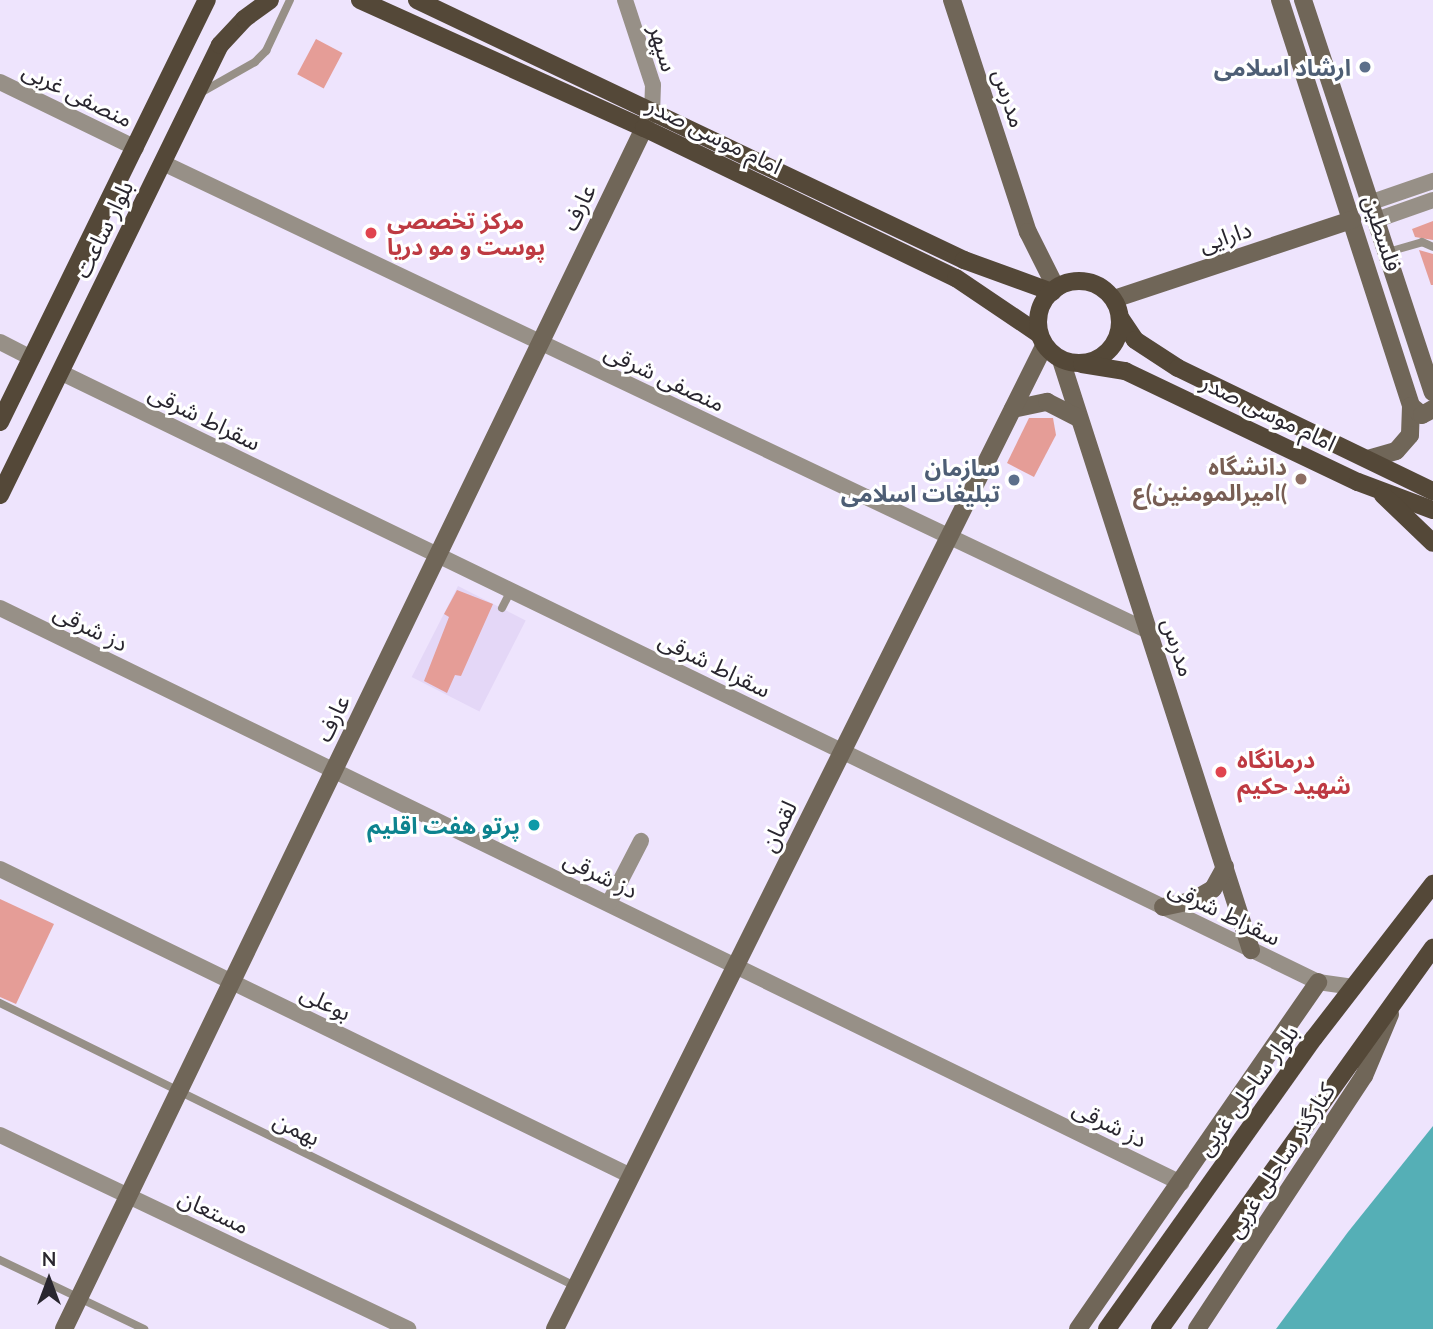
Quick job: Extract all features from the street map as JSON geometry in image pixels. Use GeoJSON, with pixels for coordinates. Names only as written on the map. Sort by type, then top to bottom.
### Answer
{"type":"FeatureCollection","features":[{"type":"Feature","properties":{"kind":"main road","name":"بلوار ساعت"},"geometry":{"type":"LineString","coordinates":[[0,422],[207,0]]}},
{"type":"Feature","properties":{"kind":"main road","name":"بلوار ساعت"},"geometry":{"type":"LineString","coordinates":[[0,495],[220,45],[244,19],[270,0]]}},
{"type":"Feature","properties":{"kind":"main road","name":"امام موسی صدر"},"geometry":{"type":"LineString","coordinates":[[360,0],[644,128],[956,278],[1042,340]]}},
{"type":"Feature","properties":{"kind":"main road","name":"امام موسی صدر"},"geometry":{"type":"LineString","coordinates":[[417,0],[964,260],[1054,290]]}},
{"type":"Feature","properties":{"kind":"main road"},"geometry":{"type":"LineString","coordinates":[[1068,282],[1094,283],[1114,299],[1121,320],[1115,345],[1106,354],[1082,364],[1061,360],[1042,340],[1040,308],[1054,290],[1068,282]]}},
{"type":"Feature","properties":{"kind":"main road","name":"امام موسی صدر"},"geometry":{"type":"LineString","coordinates":[[1121,320],[1135,340],[1178,368],[1433,491]]}},
{"type":"Feature","properties":{"kind":"main road","name":"امام موسی صدر"},"geometry":{"type":"LineString","coordinates":[[1082,364],[1125,371],[1378,490],[1433,510]]}},
{"type":"Feature","properties":{"kind":"main road"},"geometry":{"type":"LineString","coordinates":[[1378,490],[1433,543]]}},
{"type":"Feature","properties":{"kind":"main road","name":"بلوار ساحلی غربی"},"geometry":{"type":"LineString","coordinates":[[1107,1329],[1352,987],[1433,884]]}},
{"type":"Feature","properties":{"kind":"main road"},"geometry":{"type":"LineString","coordinates":[[1160,1329],[1392,1010],[1433,948]]}},
{"type":"Feature","properties":{"kind":"street","name":"سپهر"},"geometry":{"type":"LineString","coordinates":[[625,0],[653,85],[652,110]]}},
{"type":"Feature","properties":{"kind":"street","name":"مدرس"},"geometry":{"type":"LineString","coordinates":[[952,0],[1028,232],[1054,290]]}},
{"type":"Feature","properties":{"kind":"street","name":"فلسطین"},"geometry":{"type":"LineString","coordinates":[[1280,0],[1411,406],[1410,435],[1396,451],[1368,459]]}},
{"type":"Feature","properties":{"kind":"street","name":"فلسطین"},"geometry":{"type":"LineString","coordinates":[[1303,0],[1376,210],[1433,392]]}},
{"type":"Feature","properties":{"kind":"street","name":"منصفی غربی"},"geometry":{"type":"LineString","coordinates":[[0,82],[136,148]]}},
{"type":"Feature","properties":{"kind":"street"},"geometry":{"type":"LineString","coordinates":[[644,128],[652,110]]}},
{"type":"Feature","properties":{"kind":"street","name":"عارف"},"geometry":{"type":"LineString","coordinates":[[64,1329],[644,128]]}},
{"type":"Feature","properties":{"kind":"street","name":"منصفی شرقی"},"geometry":{"type":"LineString","coordinates":[[163,163],[1149,631]]}},
{"type":"Feature","properties":{"kind":"street"},"geometry":{"type":"LineString","coordinates":[[1376,210],[1433,181]]}},
{"type":"Feature","properties":{"kind":"street"},"geometry":{"type":"LineString","coordinates":[[1376,210],[1433,200]]}},
{"type":"Feature","properties":{"kind":"street","name":"دارایی"},"geometry":{"type":"LineString","coordinates":[[1114,299],[1352,220]]}},
{"type":"Feature","properties":{"kind":"street","name":"لقمان"},"geometry":{"type":"LineString","coordinates":[[555,1329],[1013,409],[1042,340]]}},
{"type":"Feature","properties":{"kind":"street"},"geometry":{"type":"LineString","coordinates":[[0,342],[32,358]]}},
{"type":"Feature","properties":{"kind":"street","name":"مدرس"},"geometry":{"type":"LineString","coordinates":[[1061,360],[1251,950]]}},
{"type":"Feature","properties":{"kind":"street","name":"سقراط شرقی"},"geometry":{"type":"LineString","coordinates":[[61,372],[1318,982],[1352,987]]}},
{"type":"Feature","properties":{"kind":"street"},"geometry":{"type":"LineString","coordinates":[[1013,409],[1047,402],[1078,418]]}},
{"type":"Feature","properties":{"kind":"street"},"geometry":{"type":"LineString","coordinates":[[1411,406],[1422,415],[1433,409]]}},
{"type":"Feature","properties":{"kind":"street","name":"دز شرقی"},"geometry":{"type":"LineString","coordinates":[[0,608],[1181,1183]]}},
{"type":"Feature","properties":{"kind":"street"},"geometry":{"type":"LineString","coordinates":[[609,903],[641,841]]}},
{"type":"Feature","properties":{"kind":"street"},"geometry":{"type":"LineString","coordinates":[[1163,907],[1192,901],[1213,889],[1225,867]]}},
{"type":"Feature","properties":{"kind":"street","name":"بوعلی"},"geometry":{"type":"LineString","coordinates":[[0,869],[631,1176]]}},
{"type":"Feature","properties":{"kind":"street"},"geometry":{"type":"LineString","coordinates":[[1078,1329],[1318,982]]}},
{"type":"Feature","properties":{"kind":"street","name":"کنارگذر ساحلی غربی"},"geometry":{"type":"LineString","coordinates":[[1196,1329],[1364,1076],[1392,1010]]}},
{"type":"Feature","properties":{"kind":"street","name":"مستعان"},"geometry":{"type":"LineString","coordinates":[[0,1135],[408,1329]]}},
{"type":"Feature","properties":{"kind":"lane"},"geometry":{"type":"LineString","coordinates":[[195,98],[266,51],[290,0]]}},
{"type":"Feature","properties":{"kind":"lane"},"geometry":{"type":"LineString","coordinates":[[1388,252],[1422,242],[1433,247]]}},
{"type":"Feature","properties":{"kind":"lane"},"geometry":{"type":"LineString","coordinates":[[502,608],[510,590]]}},
{"type":"Feature","properties":{"kind":"lane","name":"بهمن"},"geometry":{"type":"LineString","coordinates":[[0,1003],[576,1286]]}},
{"type":"Feature","properties":{"kind":"lane"},"geometry":{"type":"LineString","coordinates":[[0,1260],[144,1329]]}},
{"type":"Feature","properties":{"kind":"shaded area"},"geometry":{"type":"Polygon","coordinates":[[[458,586],[526,621],[479,711],[412,677],[458,586]]]}},
{"type":"Feature","properties":{"kind":"shaded area"},"geometry":{"type":"Polygon","coordinates":[[[1433,1126],[1433,1329],[1276,1329],[1348,1232],[1433,1126]]]}},
{"type":"Feature","properties":{"kind":"building"},"geometry":{"type":"Polygon","coordinates":[[[316,39],[342,53],[324,88],[297,74],[316,39]]]}},
{"type":"Feature","properties":{"kind":"building"},"geometry":{"type":"Polygon","coordinates":[[[1433,221],[1433,240],[1415,237],[1412,229],[1433,221]]]}},
{"type":"Feature","properties":{"kind":"building"},"geometry":{"type":"Polygon","coordinates":[[[1419,250],[1433,254],[1433,285],[1431,285],[1419,250]]]}},
{"type":"Feature","properties":{"kind":"building"},"geometry":{"type":"Polygon","coordinates":[[[1029,418],[1053,418],[1056,435],[1034,477],[1007,463],[1029,418]]]}},
{"type":"Feature","properties":{"kind":"building"},"geometry":{"type":"Polygon","coordinates":[[[457,590],[493,604],[461,676],[455,675],[447,693],[424,681],[449,617],[444,614],[457,590]]]}},
{"type":"Feature","properties":{"kind":"building"},"geometry":{"type":"Polygon","coordinates":[[[0,899],[54,924],[16,1004],[0,997],[0,899]]]}},
{"type":"Feature","properties":{"kind":"place","name":"ارشاد اسلامی"},"geometry":{"type":"Point","coordinates":[1365,67]}},
{"type":"Feature","properties":{"kind":"place","name":"مرکز تخصصی پوست و مو دریا"},"geometry":{"type":"Point","coordinates":[371,233]}},
{"type":"Feature","properties":{"kind":"place","name":"دانشگاه امیرالمومنین)ع("},"geometry":{"type":"Point","coordinates":[1301,479]}},
{"type":"Feature","properties":{"kind":"place","name":"سازمان تبلیغات اسلامی"},"geometry":{"type":"Point","coordinates":[1014,480]}},
{"type":"Feature","properties":{"kind":"place","name":"درمانگاه شهید حکیم"},"geometry":{"type":"Point","coordinates":[1221,772]}},
{"type":"Feature","properties":{"kind":"place","name":"پرتو هفت اقلیم"},"geometry":{"type":"Point","coordinates":[534,825]}}]}
